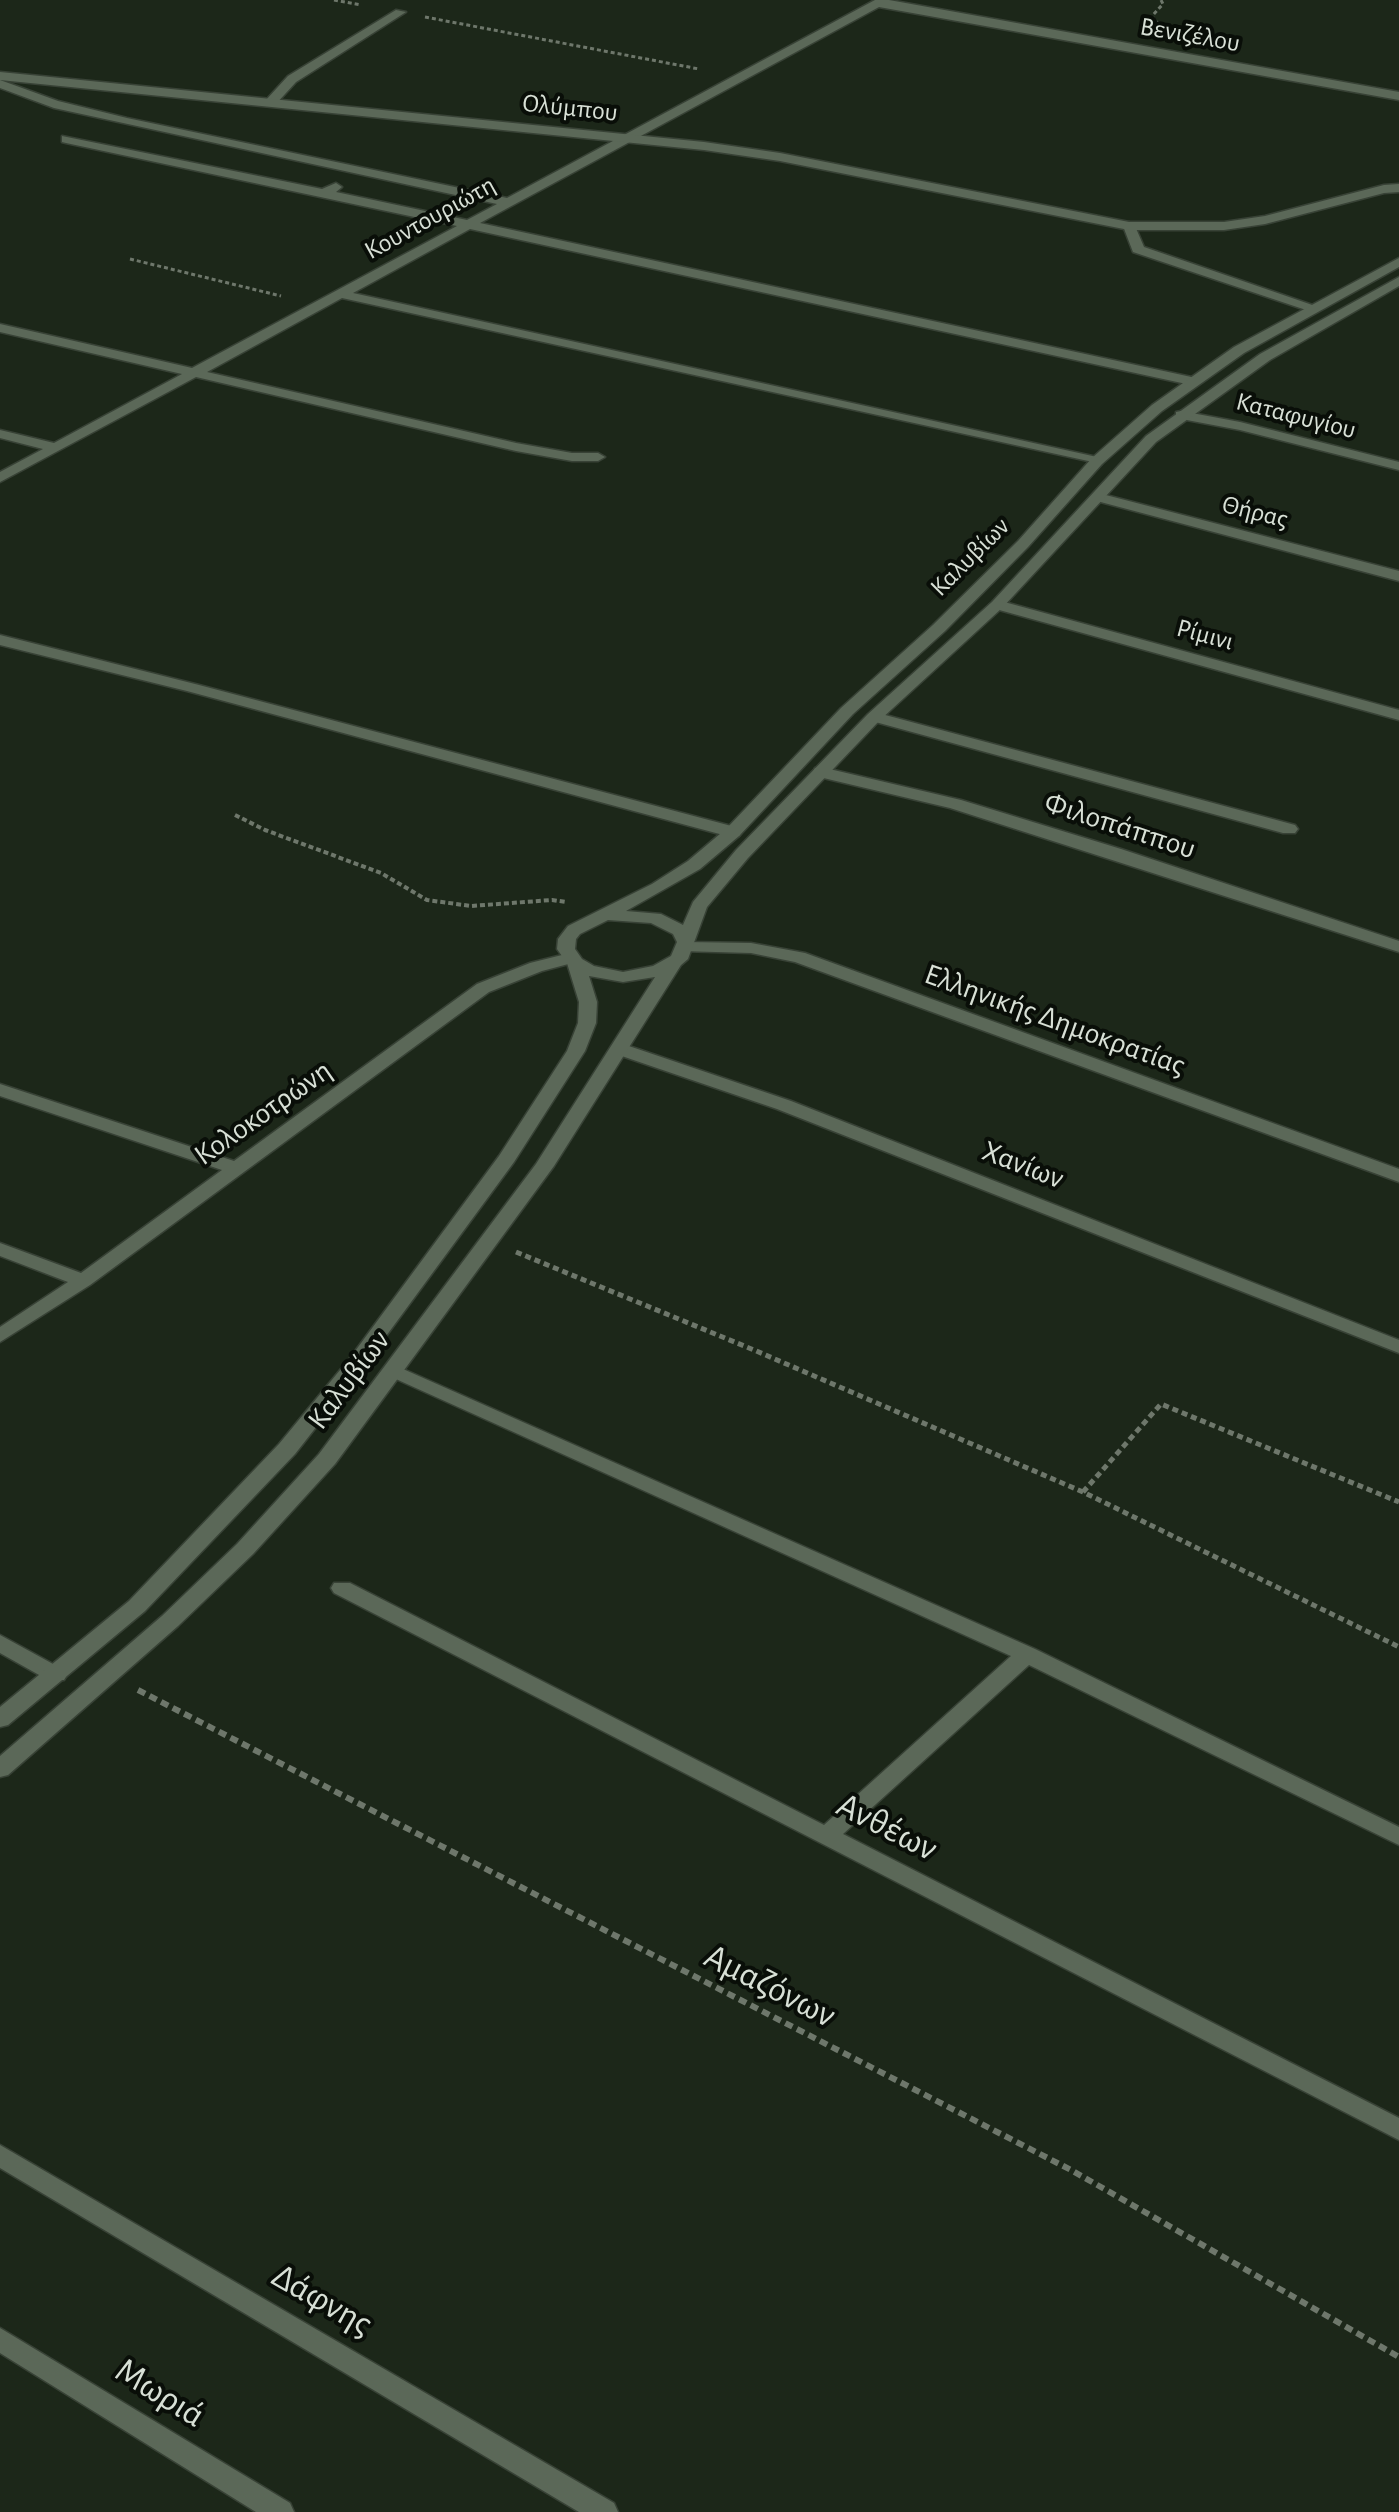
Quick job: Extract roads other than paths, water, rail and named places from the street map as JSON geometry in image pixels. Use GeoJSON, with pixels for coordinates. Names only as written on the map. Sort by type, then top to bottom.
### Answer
{"type":"FeatureCollection","features":[{"type":"Feature","properties":{"kind":"street","name":"Κουντουριώτη"},"geometry":{"type":"LineString","coordinates":[[0,478],[625,137],[880,2]]}},
{"type":"Feature","properties":{"kind":"street","name":"Βενιζέλου"},"geometry":{"type":"LineString","coordinates":[[880,2],[1399,96]]}},
{"type":"Feature","properties":{"kind":"street"},"geometry":{"type":"LineString","coordinates":[[270,103],[292,79],[400,12]]}},
{"type":"Feature","properties":{"kind":"street","name":"Ολύμπου"},"geometry":{"type":"LineString","coordinates":[[0,76],[625,137],[780,157],[1129,226],[1181,228],[1237,224],[1399,188]]}},
{"type":"Feature","properties":{"kind":"street"},"geometry":{"type":"LineString","coordinates":[[0,84],[68,107],[360,173],[506,202]]}},
{"type":"Feature","properties":{"kind":"street"},"geometry":{"type":"LineString","coordinates":[[66,139],[1191,381]]}},
{"type":"Feature","properties":{"kind":"street"},"geometry":{"type":"LineString","coordinates":[[324,193],[360,173]]}},
{"type":"Feature","properties":{"kind":"street"},"geometry":{"type":"LineString","coordinates":[[1129,226],[1138,249],[1314,308]]}},
{"type":"Feature","properties":{"kind":"street","name":"Καλυβίων"},"geometry":{"type":"LineString","coordinates":[[593,920],[658,888],[694,865],[733,832],[847,711],[939,628],[1023,544],[1097,461],[1191,381],[1399,262]]}},
{"type":"Feature","properties":{"kind":"street","name":"Καλυβίων"},"geometry":{"type":"LineString","coordinates":[[0,1769],[111,1676],[245,1549],[327,1459],[544,1166],[672,965],[679,959],[699,906],[742,854],[874,717],[997,605],[1151,439],[1265,357],[1399,281]]}},
{"type":"Feature","properties":{"kind":"street"},"geometry":{"type":"LineString","coordinates":[[341,294],[1097,461]]}},
{"type":"Feature","properties":{"kind":"street"},"geometry":{"type":"LineString","coordinates":[[0,328],[516,447],[572,457],[598,457]]}},
{"type":"Feature","properties":{"kind":"street","name":"Καταφυγίου"},"geometry":{"type":"LineString","coordinates":[[1181,415],[1240,426],[1399,466]]}},
{"type":"Feature","properties":{"kind":"street"},"geometry":{"type":"LineString","coordinates":[[0,434],[58,448]]}},
{"type":"Feature","properties":{"kind":"street","name":"Θήρας"},"geometry":{"type":"LineString","coordinates":[[1098,497],[1399,576]]}},
{"type":"Feature","properties":{"kind":"street","name":"Ρίμινι"},"geometry":{"type":"LineString","coordinates":[[997,605],[1399,715]]}},
{"type":"Feature","properties":{"kind":"street"},"geometry":{"type":"LineString","coordinates":[[0,640],[208,692],[733,832]]}},
{"type":"Feature","properties":{"kind":"street"},"geometry":{"type":"LineString","coordinates":[[874,717],[1289,829]]}},
{"type":"Feature","properties":{"kind":"street","name":"Φιλοπάππου"},"geometry":{"type":"LineString","coordinates":[[821,772],[955,804],[1028,826],[1399,947]]}},
{"type":"Feature","properties":{"kind":"street"},"geometry":{"type":"LineString","coordinates":[[672,965],[658,971],[623,977],[605,975],[573,961],[566,949],[567,939],[593,920],[619,914],[655,918],[680,931],[686,944]]}},
{"type":"Feature","properties":{"kind":"street","name":"Ελληνικής Δημοκρατίας"},"geometry":{"type":"LineString","coordinates":[[686,944],[751,948],[799,957],[1399,1176]]}},
{"type":"Feature","properties":{"kind":"street","name":"Καλυβίων"},"geometry":{"type":"LineString","coordinates":[[0,1719],[137,1606],[287,1449],[357,1362],[461,1222],[576,1051],[587,1023],[588,1002],[573,961]]}},
{"type":"Feature","properties":{"kind":"street","name":"Κολοκοτρώνη"},"geometry":{"type":"LineString","coordinates":[[0,1336],[83,1281],[483,988],[536,967],[573,961]]}},
{"type":"Feature","properties":{"kind":"street","name":"Χανίων"},"geometry":{"type":"LineString","coordinates":[[620,1049],[784,1105],[1399,1347]]}},
{"type":"Feature","properties":{"kind":"street"},"geometry":{"type":"LineString","coordinates":[[0,1090],[236,1168]]}},
{"type":"Feature","properties":{"kind":"street"},"geometry":{"type":"LineString","coordinates":[[0,1249],[83,1281]]}},
{"type":"Feature","properties":{"kind":"street"},"geometry":{"type":"LineString","coordinates":[[394,1371],[1027,1654],[1399,1837]]}},
{"type":"Feature","properties":{"kind":"street","name":"Ανθέων"},"geometry":{"type":"LineString","coordinates":[[342,1588],[1399,2130]]}},
{"type":"Feature","properties":{"kind":"street"},"geometry":{"type":"LineString","coordinates":[[0,1643],[56,1675]]}},
{"type":"Feature","properties":{"kind":"street"},"geometry":{"type":"LineString","coordinates":[[826,1836],[1027,1654]]}},
{"type":"Feature","properties":{"kind":"street","name":"Δάφνης"},"geometry":{"type":"LineString","coordinates":[[0,2155],[604,2512]]}},
{"type":"Feature","properties":{"kind":"street","name":"Μωριά"},"geometry":{"type":"LineString","coordinates":[[0,2339],[280,2512]]}}]}
